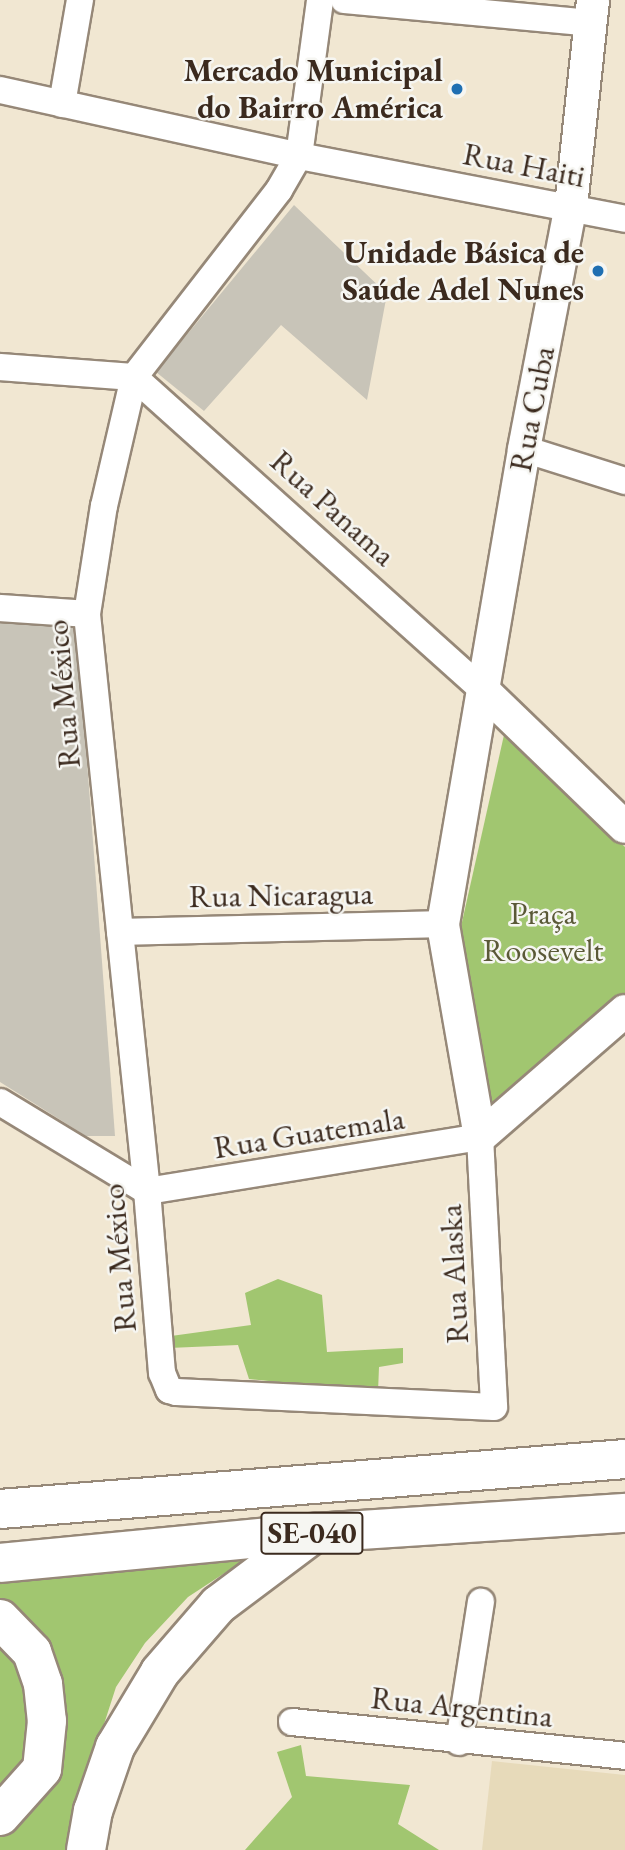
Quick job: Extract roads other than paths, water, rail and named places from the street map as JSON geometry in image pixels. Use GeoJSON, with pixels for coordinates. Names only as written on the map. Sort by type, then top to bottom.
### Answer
{"type":"FeatureCollection","features":[{"type":"Feature","properties":{"kind":"main road","name":"SE-040"},"geometry":{"type":"LineString","coordinates":[[0,1509],[625,1459]]}},
{"type":"Feature","properties":{"kind":"main road","name":"SE-040"},"geometry":{"type":"LineString","coordinates":[[0,1563],[314,1533],[625,1513]]}},
{"type":"Feature","properties":{"kind":"main road"},"geometry":{"type":"LineString","coordinates":[[86,1850],[93,1811],[115,1747],[160,1672],[218,1605],[314,1533]]}},
{"type":"Feature","properties":{"kind":"main road"},"geometry":{"type":"LineString","coordinates":[[0,1619],[32,1652],[43,1684],[47,1721],[42,1769],[0,1816]]}},
{"type":"Feature","properties":{"kind":"street"},"geometry":{"type":"LineString","coordinates":[[62,104],[80,0]]}},
{"type":"Feature","properties":{"kind":"street","name":"Rua México"},"geometry":{"type":"LineString","coordinates":[[176,1392],[169,1390],[162,1373],[147,1191],[87,614],[104,506],[134,377],[279,190],[299,156],[320,0]]}},
{"type":"Feature","properties":{"kind":"street"},"geometry":{"type":"LineString","coordinates":[[344,0],[592,12]]}},
{"type":"Feature","properties":{"kind":"street","name":"Rua Cuba"},"geometry":{"type":"LineString","coordinates":[[443,924],[485,692],[524,449],[571,206],[592,12]]}},
{"type":"Feature","properties":{"kind":"street","name":"Rua Haiti"},"geometry":{"type":"LineString","coordinates":[[0,90],[299,156],[571,206],[625,219]]}},
{"type":"Feature","properties":{"kind":"street"},"geometry":{"type":"LineString","coordinates":[[0,368],[134,377]]}},
{"type":"Feature","properties":{"kind":"street","name":"Rua Panama"},"geometry":{"type":"LineString","coordinates":[[134,377],[485,692]]}},
{"type":"Feature","properties":{"kind":"street"},"geometry":{"type":"LineString","coordinates":[[524,449],[625,481]]}},
{"type":"Feature","properties":{"kind":"street"},"geometry":{"type":"LineString","coordinates":[[0,608],[87,614]]}},
{"type":"Feature","properties":{"kind":"street"},"geometry":{"type":"LineString","coordinates":[[485,692],[625,827]]}},
{"type":"Feature","properties":{"kind":"street"},"geometry":{"type":"LineString","coordinates":[[443,924],[480,1137]]}},
{"type":"Feature","properties":{"kind":"street","name":"Rua Nicaragua"},"geometry":{"type":"LineString","coordinates":[[120,932],[443,924]]}},
{"type":"Feature","properties":{"kind":"street"},"geometry":{"type":"LineString","coordinates":[[480,1137],[625,1011]]}},
{"type":"Feature","properties":{"kind":"street"},"geometry":{"type":"LineString","coordinates":[[0,1102],[147,1191]]}},
{"type":"Feature","properties":{"kind":"street","name":"Rua Guatemala"},"geometry":{"type":"LineString","coordinates":[[147,1191],[480,1137]]}},
{"type":"Feature","properties":{"kind":"street","name":"Rua Alaska"},"geometry":{"type":"LineString","coordinates":[[176,1392],[494,1407],[480,1137]]}},
{"type":"Feature","properties":{"kind":"street"},"geometry":{"type":"LineString","coordinates":[[459,1742],[481,1602]]}},
{"type":"Feature","properties":{"kind":"street","name":"Rua Argentina"},"geometry":{"type":"LineString","coordinates":[[292,1722],[459,1742],[625,1756]]}},
{"type":"Feature","properties":{"kind":"place","name":"Mercado Municipal do Bairro América"},"geometry":{"type":"Point","coordinates":[457,89]}},
{"type":"Feature","properties":{"kind":"place","name":"Unidade Básica de Saúde Adel Nunes"},"geometry":{"type":"Point","coordinates":[598,271]}},
{"type":"Feature","properties":{"kind":"park label","name":"Praça Roosevelt"},"geometry":{"type":"Point","coordinates":[543,932]}}]}
